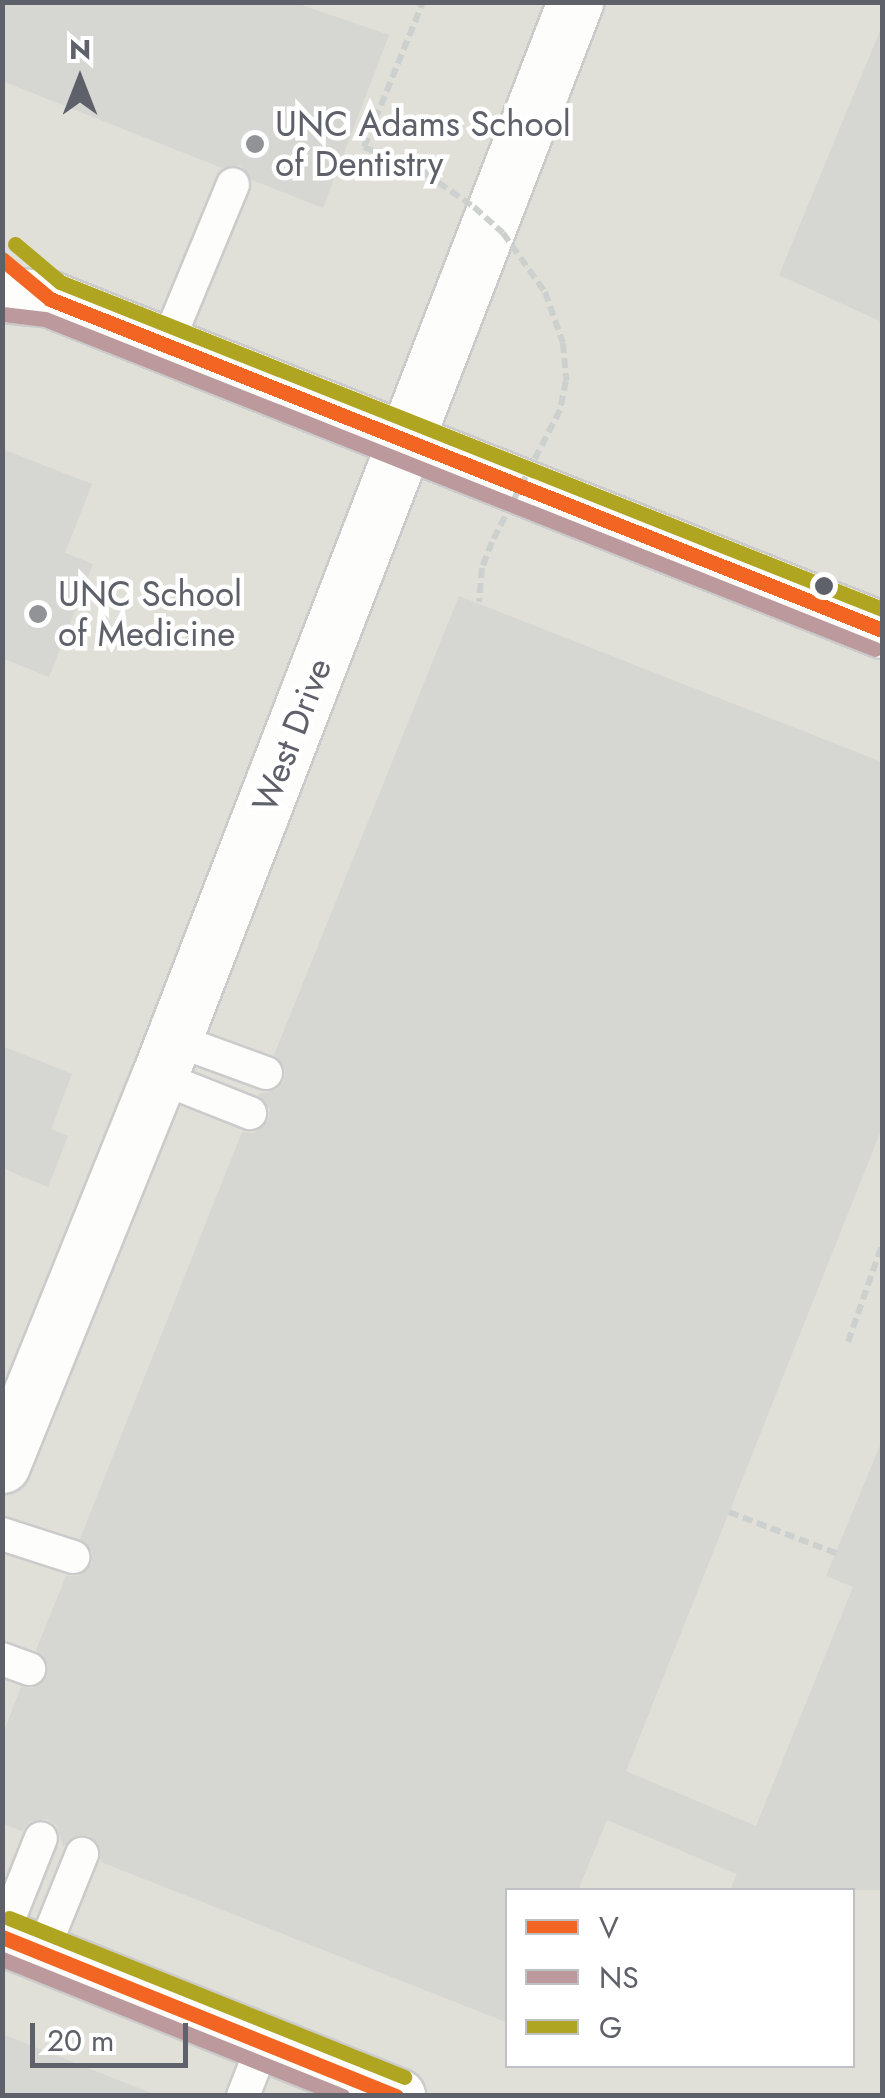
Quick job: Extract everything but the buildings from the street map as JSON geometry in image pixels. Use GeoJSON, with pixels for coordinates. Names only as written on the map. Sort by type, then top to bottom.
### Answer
{"type":"FeatureCollection","features":[{"type":"Feature","properties":{"kind":"street","name":"West Drive"},"geometry":{"type":"LineString","coordinates":[[2,1465],[166,1058],[575,2]]}},
{"type":"Feature","properties":{"kind":"street"},"geometry":{"type":"LineString","coordinates":[[2,259],[26,297],[166,346],[882,630]]}},
{"type":"Feature","properties":{"kind":"street"},"geometry":{"type":"LineString","coordinates":[[16,1942],[397,2096]]}},
{"type":"Feature","properties":{"kind":"lane"},"geometry":{"type":"LineString","coordinates":[[166,346],[233,184]]}},
{"type":"Feature","properties":{"kind":"lane"},"geometry":{"type":"LineString","coordinates":[[166,1058],[266,1072]]}},
{"type":"Feature","properties":{"kind":"lane"},"geometry":{"type":"LineString","coordinates":[[166,1058],[250,1113]]}},
{"type":"Feature","properties":{"kind":"lane"},"geometry":{"type":"LineString","coordinates":[[2,1534],[73,1557]]}},
{"type":"Feature","properties":{"kind":"lane"},"geometry":{"type":"LineString","coordinates":[[16,1942],[41,1838]]}},
{"type":"Feature","properties":{"kind":"lane"},"geometry":{"type":"LineString","coordinates":[[16,1942],[82,1854]]}},
{"type":"Feature","properties":{"kind":"lane"},"geometry":{"type":"LineString","coordinates":[[243,2096],[264,2042]]}},
{"type":"Feature","properties":{"kind":"path"},"geometry":{"type":"LineString","coordinates":[[423,2],[364,147],[426,174],[503,233],[545,292],[563,343],[566,381],[560,410],[492,542],[482,568],[479,602]]}},
{"type":"Feature","properties":{"kind":"path"},"geometry":{"type":"LineString","coordinates":[[848,1342],[882,1245]]}},
{"type":"Feature","properties":{"kind":"path"},"geometry":{"type":"LineString","coordinates":[[729,1512],[836,1552]]}},
{"type":"Feature","properties":{"kind":"shaded area"},"geometry":{"type":"Polygon","coordinates":[[[3,3],[882,3],[882,2095],[3,2096],[3,3]]]}},
{"type":"Feature","properties":{"kind":"transit line","name":"G"},"geometry":{"type":"LineString","coordinates":[[15,244],[60,282],[882,609]]}},
{"type":"Feature","properties":{"kind":"transit line","name":"V"},"geometry":{"type":"LineString","coordinates":[[2,259],[50,299],[882,630]]}},
{"type":"Feature","properties":{"kind":"transit line","name":"NS"},"geometry":{"type":"LineString","coordinates":[[2,314],[45,319],[875,649]]}},
{"type":"Feature","properties":{"kind":"transit line","name":"G"},"geometry":{"type":"LineString","coordinates":[[9,1918],[404,2077]]}},
{"type":"Feature","properties":{"kind":"transit line","name":"V"},"geometry":{"type":"LineString","coordinates":[[2,1937],[396,2096]]}},
{"type":"Feature","properties":{"kind":"transit line","name":"NS"},"geometry":{"type":"LineString","coordinates":[[2,1959],[342,2096]]}},
{"type":"Feature","properties":{"kind":"place","name":"UNC Adams School of Dentistry"},"geometry":{"type":"Point","coordinates":[255,144]}},
{"type":"Feature","properties":{"kind":"place","name":"UNC School of Medicine"},"geometry":{"type":"Point","coordinates":[38,614]}}]}
